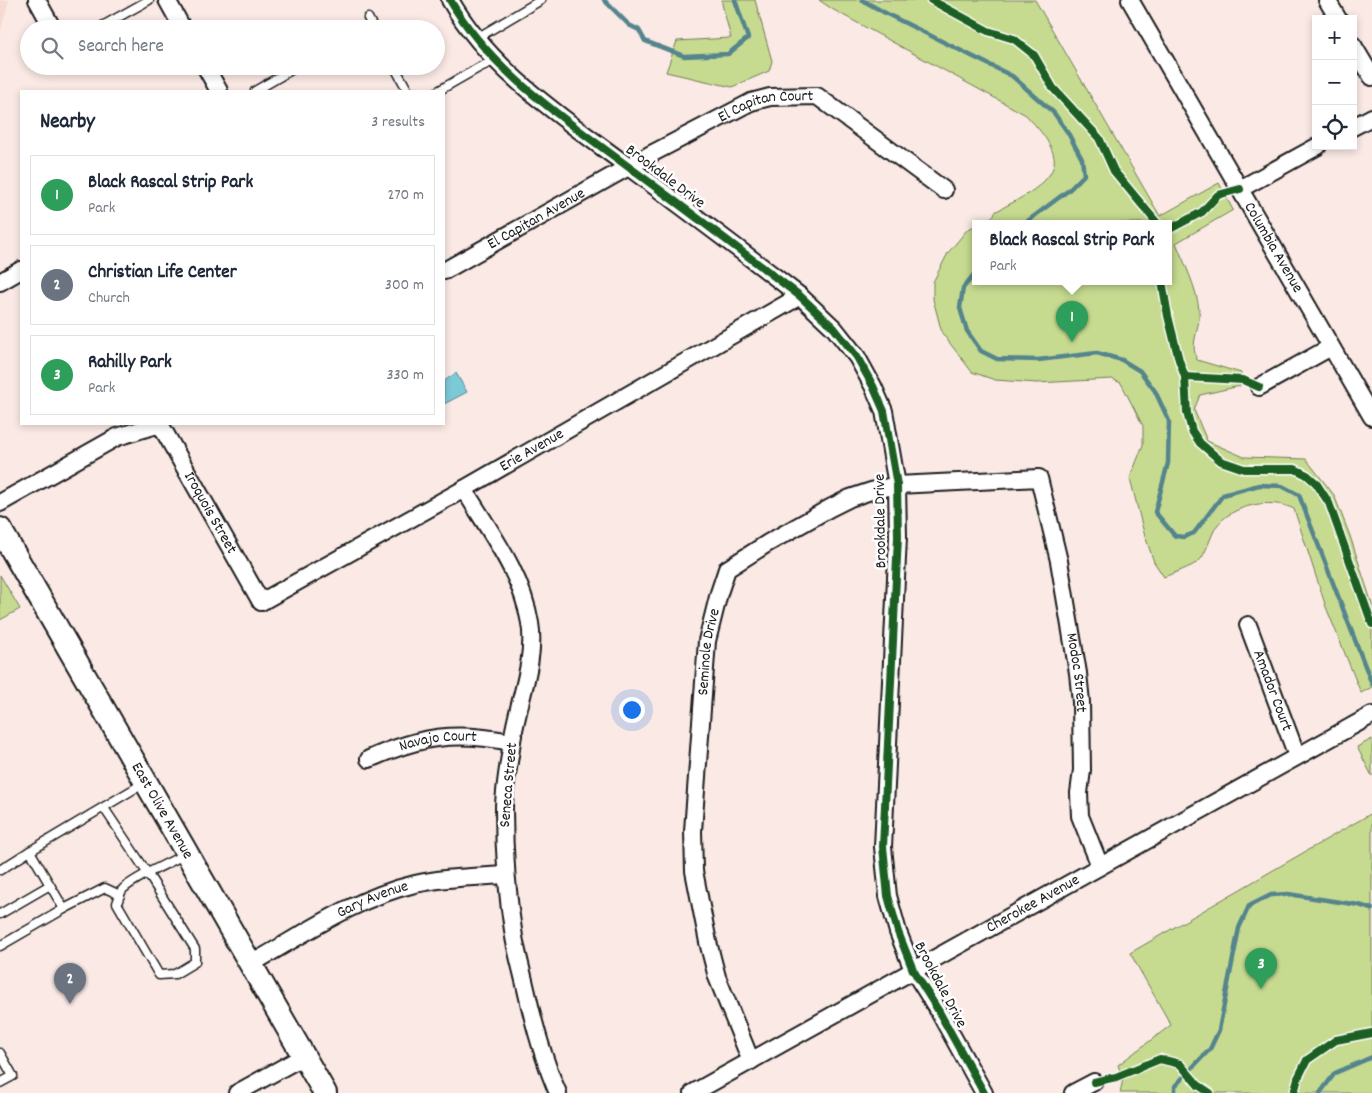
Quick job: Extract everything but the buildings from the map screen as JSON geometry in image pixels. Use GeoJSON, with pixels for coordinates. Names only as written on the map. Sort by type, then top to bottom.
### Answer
{"type":"FeatureCollection","features":[{"type":"Feature","properties":{"kind":"main road","name":"East Olive Avenue"},"geometry":{"type":"LineString","coordinates":[[0,529],[325,1093]]}},
{"type":"Feature","properties":{"kind":"street"},"geometry":{"type":"LineString","coordinates":[[37,0],[48,20]]}},
{"type":"Feature","properties":{"kind":"street"},"geometry":{"type":"LineString","coordinates":[[167,0],[179,20]]}},
{"type":"Feature","properties":{"kind":"street","name":"Brookdale Drive"},"geometry":{"type":"LineString","coordinates":[[450,0],[476,38],[507,72],[560,115],[800,296],[834,328],[857,357],[873,386],[884,411],[898,485],[898,537],[882,847],[888,896],[898,932],[913,970],[938,1010],[984,1093]]}},
{"type":"Feature","properties":{"kind":"street","name":"Columbia Avenue"},"geometry":{"type":"LineString","coordinates":[[1130,0],[1372,417]]}},
{"type":"Feature","properties":{"kind":"street"},"geometry":{"type":"LineString","coordinates":[[1327,0],[1336,15]]}},
{"type":"Feature","properties":{"kind":"street"},"geometry":{"type":"LineString","coordinates":[[1357,52],[1372,77]]}},
{"type":"Feature","properties":{"kind":"street"},"geometry":{"type":"LineString","coordinates":[[210,75],[218,90]]}},
{"type":"Feature","properties":{"kind":"street","name":"El Capitan Court"},"geometry":{"type":"LineString","coordinates":[[629,167],[751,102],[770,97],[818,96],[944,190]]}},
{"type":"Feature","properties":{"kind":"street"},"geometry":{"type":"LineString","coordinates":[[1357,125],[1372,117]]}},
{"type":"Feature","properties":{"kind":"street"},"geometry":{"type":"LineString","coordinates":[[1240,189],[1312,149]]}},
{"type":"Feature","properties":{"kind":"street","name":"El Capitan Avenue"},"geometry":{"type":"LineString","coordinates":[[445,270],[608,177],[629,167]]}},
{"type":"Feature","properties":{"kind":"street"},"geometry":{"type":"LineString","coordinates":[[0,282],[20,272]]}},
{"type":"Feature","properties":{"kind":"street","name":"Erie Avenue"},"geometry":{"type":"LineString","coordinates":[[261,602],[800,296]]}},
{"type":"Feature","properties":{"kind":"street"},"geometry":{"type":"LineString","coordinates":[[1260,387],[1331,347]]}},
{"type":"Feature","properties":{"kind":"street"},"geometry":{"type":"LineString","coordinates":[[0,503],[117,437],[157,425]]}},
{"type":"Feature","properties":{"kind":"street","name":"Iroquois Street"},"geometry":{"type":"LineString","coordinates":[[161,425],[261,602]]}},
{"type":"Feature","properties":{"kind":"street","name":"Seminole Drive"},"geometry":{"type":"LineString","coordinates":[[751,1060],[718,977],[706,933],[694,871],[693,831],[707,641],[727,569],[768,543],[850,498],[898,485],[1039,478]]}},
{"type":"Feature","properties":{"kind":"street","name":"Modoc Street"},"geometry":{"type":"LineString","coordinates":[[1039,478],[1059,561],[1078,674],[1081,702],[1082,770],[1079,793],[1080,816],[1100,866]]}},
{"type":"Feature","properties":{"kind":"street","name":"Seneca Street"},"geometry":{"type":"LineString","coordinates":[[464,488],[514,571],[526,602],[531,625],[528,675],[518,707],[511,742],[504,808],[506,875],[514,938],[537,1039],[558,1093]]}},
{"type":"Feature","properties":{"kind":"street","name":"Amador Court"},"geometry":{"type":"LineString","coordinates":[[1248,625],[1298,756]]}},
{"type":"Feature","properties":{"kind":"street","name":"Cherokee Avenue"},"geometry":{"type":"LineString","coordinates":[[693,1093],[1372,715]]}},
{"type":"Feature","properties":{"kind":"street","name":"Navajo Court"},"geometry":{"type":"LineString","coordinates":[[369,759],[396,747],[443,737],[482,736],[511,742]]}},
{"type":"Feature","properties":{"kind":"street","name":"Gary Avenue"},"geometry":{"type":"LineString","coordinates":[[251,964],[333,916],[367,899],[391,890],[457,878],[506,875]]}},
{"type":"Feature","properties":{"kind":"street"},"geometry":{"type":"LineString","coordinates":[[237,1093],[304,1056]]}},
{"type":"Feature","properties":{"kind":"street"},"geometry":{"type":"LineString","coordinates":[[1074,1093],[1094,1082]]}},
{"type":"Feature","properties":{"kind":"lane"},"geometry":{"type":"LineString","coordinates":[[113,20],[149,0]]}},
{"type":"Feature","properties":{"kind":"lane"},"geometry":{"type":"LineString","coordinates":[[476,38],[541,0]]}},
{"type":"Feature","properties":{"kind":"lane"},"geometry":{"type":"LineString","coordinates":[[440,90],[496,60]]}},
{"type":"Feature","properties":{"kind":"lane"},"geometry":{"type":"LineString","coordinates":[[257,90],[283,75]]}},
{"type":"Feature","properties":{"kind":"lane"},"geometry":{"type":"LineString","coordinates":[[399,75],[407,90]]}},
{"type":"Feature","properties":{"kind":"lane"},"geometry":{"type":"LineString","coordinates":[[0,870],[146,782]]}},
{"type":"Feature","properties":{"kind":"lane"},"geometry":{"type":"LineString","coordinates":[[104,808],[148,874],[195,949],[195,962],[175,974],[159,975],[117,903],[122,890],[148,874],[187,853]]}},
{"type":"Feature","properties":{"kind":"lane"},"geometry":{"type":"LineString","coordinates":[[30,851],[64,909]]}},
{"type":"Feature","properties":{"kind":"lane"},"geometry":{"type":"LineString","coordinates":[[0,914],[50,885]]}},
{"type":"Feature","properties":{"kind":"lane"},"geometry":{"type":"LineString","coordinates":[[0,946],[105,888],[120,895]]}},
{"type":"Feature","properties":{"kind":"lane"},"geometry":{"type":"LineString","coordinates":[[0,1053],[13,1076],[0,1084]]}},
{"type":"Feature","properties":{"kind":"shaded area"},"geometry":{"type":"Polygon","coordinates":[[[0,0],[9,0],[0,33],[0,0]]]}},
{"type":"Feature","properties":{"kind":"green space"},"geometry":{"type":"Polygon","coordinates":[[[722,0],[755,0],[772,61],[769,71],[732,87],[666,72],[677,41],[731,38],[722,0]]]}},
{"type":"Feature","properties":{"kind":"green space"},"geometry":{"type":"Polygon","coordinates":[[[819,0],[1035,0],[1160,216],[1219,183],[1233,210],[1176,243],[1190,276],[1198,302],[1199,317],[1194,347],[1197,360],[1241,373],[1240,386],[1200,395],[1194,410],[1207,441],[1244,457],[1306,459],[1334,495],[1350,536],[1372,604],[1372,687],[1361,693],[1326,607],[1294,509],[1285,505],[1263,504],[1241,508],[1231,513],[1216,527],[1199,561],[1164,577],[1154,562],[1144,533],[1130,478],[1143,445],[1143,426],[1121,383],[1112,379],[1037,383],[995,380],[972,372],[942,333],[933,299],[933,282],[948,253],[967,230],[972,227],[972,285],[1172,285],[1172,220],[985,220],[994,215],[995,212],[1035,189],[1051,172],[1054,163],[1053,153],[1045,137],[1026,115],[832,9],[819,0]]]}},
{"type":"Feature","properties":{"kind":"green space"},"geometry":{"type":"Polygon","coordinates":[[[0,575],[20,609],[0,620],[0,575]]]}},
{"type":"Feature","properties":{"kind":"green space"},"geometry":{"type":"Polygon","coordinates":[[[1372,739],[1372,776],[1357,747],[1372,739]]]}},
{"type":"Feature","properties":{"kind":"green space"},"geometry":{"type":"Polygon","coordinates":[[[1372,813],[1372,1093],[1120,1093],[1123,1079],[1118,1065],[1171,1025],[1130,953],[1372,813]]]}},
{"type":"Feature","properties":{"kind":"water"},"geometry":{"type":"Polygon","coordinates":[[[456,373],[467,392],[445,403],[445,380],[456,373]]]}},
{"type":"Feature","properties":{"kind":"waterway"},"geometry":{"type":"LineString","coordinates":[[604,0],[629,25],[639,30],[645,41],[684,56],[728,54],[748,38],[735,0]]}},
{"type":"Feature","properties":{"kind":"waterway"},"geometry":{"type":"LineString","coordinates":[[862,0],[1012,76],[1054,113],[1068,133],[1082,159],[1084,175],[1069,190],[1029,220]]}},
{"type":"Feature","properties":{"kind":"waterway"},"geometry":{"type":"LineString","coordinates":[[972,277],[963,288],[960,308],[967,331],[981,351],[997,359],[1038,360],[1097,353],[1122,360],[1140,371],[1155,391],[1169,421],[1168,463],[1155,512],[1175,536],[1184,537],[1194,533],[1223,495],[1259,485],[1282,486],[1299,495],[1372,684]]}},
{"type":"Feature","properties":{"kind":"waterway"},"geometry":{"type":"LineString","coordinates":[[1175,1093],[1175,1086],[1210,1049],[1219,1030],[1239,928],[1249,906],[1271,895],[1288,894],[1359,905],[1372,909]]}},
{"type":"Feature","properties":{"kind":"waterway"},"geometry":{"type":"LineString","coordinates":[[1320,1093],[1335,1073],[1372,1057]]}},
{"type":"Feature","properties":{"kind":"cycle path"},"geometry":{"type":"LineString","coordinates":[[450,0],[486,50],[531,93],[800,296],[834,328],[857,357],[873,386],[884,411],[897,485],[898,537],[883,847],[888,896],[898,932],[913,970],[938,1010],[984,1093]]}},
{"type":"Feature","properties":{"kind":"cycle path"},"geometry":{"type":"LineString","coordinates":[[931,0],[988,31],[1014,39],[1034,55],[1053,88],[1099,138],[1114,171],[1155,220]]}},
{"type":"Feature","properties":{"kind":"cycle path"},"geometry":{"type":"LineString","coordinates":[[1172,228],[1202,212],[1218,195],[1240,189]]}},
{"type":"Feature","properties":{"kind":"cycle path"},"geometry":{"type":"LineString","coordinates":[[1163,285],[1168,316],[1185,377],[1187,413],[1192,431],[1200,443],[1221,461],[1244,469],[1295,469],[1307,475],[1316,483],[1329,503],[1372,624]]}},
{"type":"Feature","properties":{"kind":"cycle path"},"geometry":{"type":"LineString","coordinates":[[1185,377],[1243,380],[1259,387]]}},
{"type":"Feature","properties":{"kind":"cycle path"},"geometry":{"type":"LineString","coordinates":[[1294,1093],[1298,1078],[1307,1060],[1336,1040],[1372,1033]]}},
{"type":"Feature","properties":{"kind":"cycle path"},"geometry":{"type":"LineString","coordinates":[[1094,1082],[1116,1077],[1160,1059],[1180,1064],[1198,1085],[1210,1093]]}},
{"type":"Feature","properties":{"kind":"place","name":"Black Rascal Strip Park"},"geometry":{"type":"Point","coordinates":[1072,342]}},
{"type":"Feature","properties":{"kind":"place","name":"Rahilly Park"},"geometry":{"type":"Point","coordinates":[1261,989]}},
{"type":"Feature","properties":{"kind":"place","name":"Christian Life Center"},"geometry":{"type":"Point","coordinates":[70,1004]}}]}
